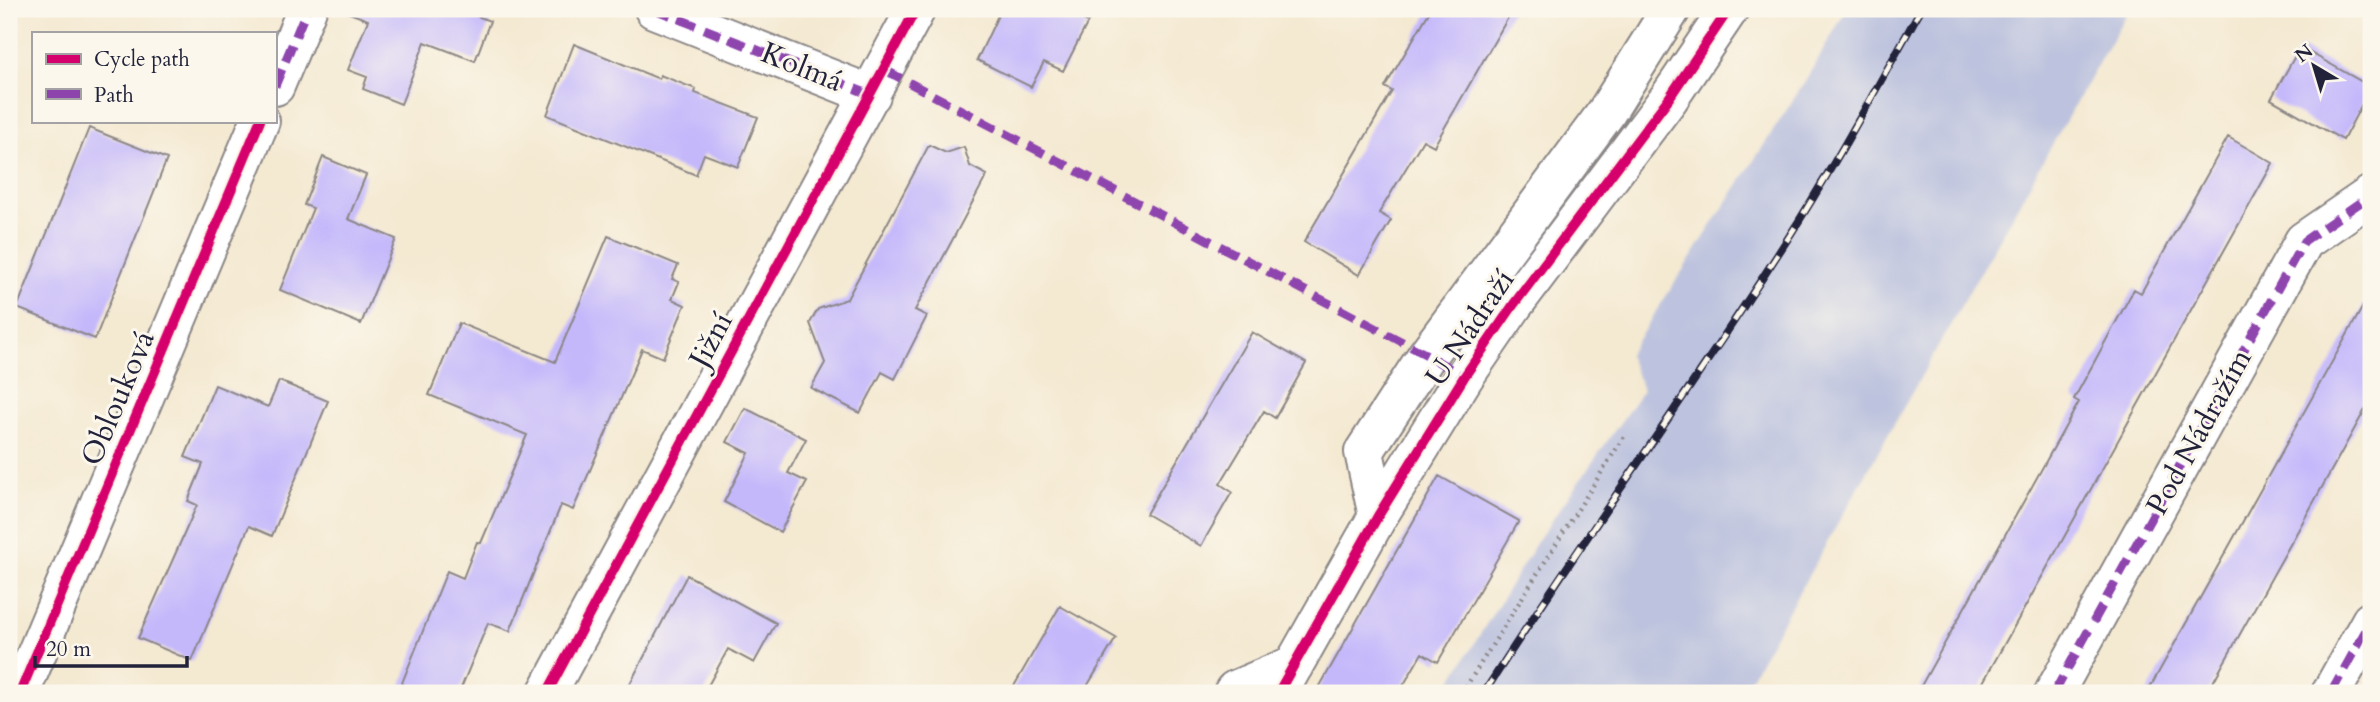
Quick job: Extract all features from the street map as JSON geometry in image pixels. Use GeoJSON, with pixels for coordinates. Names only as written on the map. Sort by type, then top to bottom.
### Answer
{"type":"FeatureCollection","features":[{"type":"Feature","properties":{"kind":"street"},"geometry":{"type":"LineString","coordinates":[[276,84],[307,9]]}},
{"type":"Feature","properties":{"kind":"street","name":"Kolmá"},"geometry":{"type":"LineString","coordinates":[[654,9],[872,95]]}},
{"type":"Feature","properties":{"kind":"street","name":"Jižní"},"geometry":{"type":"LineString","coordinates":[[547,693],[872,95],[916,9]]}},
{"type":"Feature","properties":{"kind":"street"},"geometry":{"type":"LineString","coordinates":[[1378,516],[1364,452],[1427,355],[1606,113],[1671,9]]}},
{"type":"Feature","properties":{"kind":"street","name":"U Nádraží"},"geometry":{"type":"LineString","coordinates":[[1286,679],[1378,516],[1464,377],[1506,315],[1669,99],[1729,9]]}},
{"type":"Feature","properties":{"kind":"street","name":"Oblouková"},"geometry":{"type":"LineString","coordinates":[[20,693],[260,122]]}},
{"type":"Feature","properties":{"kind":"street","name":"Pod Nádražím"},"geometry":{"type":"LineString","coordinates":[[2054,693],[2304,241],[2371,195]]}},
{"type":"Feature","properties":{"kind":"street"},"geometry":{"type":"LineString","coordinates":[[2331,693],[2371,621]]}},
{"type":"Feature","properties":{"kind":"street"},"geometry":{"type":"LineString","coordinates":[[1233,693],[1235,690],[1286,679]]}},
{"type":"Feature","properties":{"kind":"path"},"geometry":{"type":"LineString","coordinates":[[1462,693],[1625,435]]}},
{"type":"Feature","properties":{"kind":"shaded area"},"geometry":{"type":"Polygon","coordinates":[[[1847,9],[2129,9],[1742,693],[1444,693],[1538,540],[1643,390],[1628,355],[1804,83],[1847,9]]]}},
{"type":"Feature","properties":{"kind":"building"},"geometry":{"type":"Polygon","coordinates":[[[347,9],[459,9],[490,21],[475,61],[425,42],[401,104],[363,89],[367,77],[348,70],[368,20],[347,12],[347,9]]]}},
{"type":"Feature","properties":{"kind":"building"},"geometry":{"type":"Polygon","coordinates":[[[1001,9],[1062,9],[1088,22],[1063,71],[1044,62],[1031,87],[977,60],[1001,9]]]}},
{"type":"Feature","properties":{"kind":"building"},"geometry":{"type":"Polygon","coordinates":[[[1431,9],[1513,9],[1434,146],[1423,140],[1379,213],[1391,220],[1359,275],[1304,242],[1392,91],[1385,87],[1431,9]]]}},
{"type":"Feature","properties":{"kind":"building"},"geometry":{"type":"Polygon","coordinates":[[[574,44],[659,79],[660,75],[696,89],[695,93],[758,117],[738,167],[704,154],[696,175],[547,115],[574,44]]]}},
{"type":"Feature","properties":{"kind":"building"},"geometry":{"type":"Polygon","coordinates":[[[2300,47],[2371,87],[2343,140],[2271,99],[2300,47]]]}},
{"type":"Feature","properties":{"kind":"building"},"geometry":{"type":"Polygon","coordinates":[[[89,128],[167,159],[95,339],[17,308],[89,128]]]}},
{"type":"Feature","properties":{"kind":"building"},"geometry":{"type":"Polygon","coordinates":[[[2228,137],[2273,163],[1977,693],[1917,693],[2079,402],[2074,399],[2134,289],[2141,293],[2228,137]]]}},
{"type":"Feature","properties":{"kind":"building"},"geometry":{"type":"Polygon","coordinates":[[[929,145],[946,153],[964,147],[970,166],[987,175],[915,310],[927,316],[895,379],[882,372],[860,413],[811,388],[825,363],[810,323],[818,309],[847,299],[929,145]]]}},
{"type":"Feature","properties":{"kind":"building"},"geometry":{"type":"Polygon","coordinates":[[[323,157],[366,175],[348,219],[396,239],[361,324],[280,290],[313,208],[304,205],[323,157]]]}},
{"type":"Feature","properties":{"kind":"building"},"geometry":{"type":"Polygon","coordinates":[[[608,236],[678,265],[672,279],[679,282],[672,299],[685,305],[663,358],[642,349],[573,510],[561,505],[510,631],[488,623],[459,693],[398,693],[447,571],[463,578],[477,542],[481,543],[527,435],[429,395],[459,323],[555,362],[608,236]]]}},
{"type":"Feature","properties":{"kind":"building"},"geometry":{"type":"Polygon","coordinates":[[[2371,292],[2371,399],[2296,534],[2207,693],[2147,693],[2371,292]]]}},
{"type":"Feature","properties":{"kind":"building"},"geometry":{"type":"Polygon","coordinates":[[[1252,332],[1306,363],[1275,418],[1264,411],[1220,484],[1232,492],[1201,546],[1146,514],[1252,332]]]}},
{"type":"Feature","properties":{"kind":"building"},"geometry":{"type":"Polygon","coordinates":[[[279,381],[328,401],[272,536],[249,526],[192,661],[138,638],[197,505],[188,501],[203,464],[185,457],[215,385],[268,407],[279,381]]]}},
{"type":"Feature","properties":{"kind":"building"},"geometry":{"type":"Polygon","coordinates":[[[745,408],[806,439],[788,473],[807,482],[780,532],[724,502],[749,453],[727,442],[745,408]]]}},
{"type":"Feature","properties":{"kind":"building"},"geometry":{"type":"Polygon","coordinates":[[[1439,476],[1519,521],[1438,662],[1422,653],[1399,693],[1316,693],[1439,476]]]}},
{"type":"Feature","properties":{"kind":"building"},"geometry":{"type":"Polygon","coordinates":[[[687,575],[776,623],[754,663],[728,649],[704,693],[625,693],[687,575]]]}},
{"type":"Feature","properties":{"kind":"building"},"geometry":{"type":"Polygon","coordinates":[[[1060,606],[1116,638],[1083,693],[1010,693],[1060,606]]]}},
{"type":"Feature","properties":{"kind":"railway"},"geometry":{"type":"LineString","coordinates":[[1484,693],[1785,243],[1838,156],[1921,9]]}},
{"type":"Feature","properties":{"kind":"marked path"},"geometry":{"type":"LineString","coordinates":[[276,84],[307,9]]}},
{"type":"Feature","properties":{"kind":"marked path"},"geometry":{"type":"LineString","coordinates":[[654,9],[871,95]]}},
{"type":"Feature","properties":{"kind":"marked path"},"geometry":{"type":"LineString","coordinates":[[885,70],[1427,355],[1464,377]]}},
{"type":"Feature","properties":{"kind":"marked path"},"geometry":{"type":"LineString","coordinates":[[2054,693],[2304,241],[2371,195]]}},
{"type":"Feature","properties":{"kind":"marked path"},"geometry":{"type":"LineString","coordinates":[[2331,693],[2371,621]]}},
{"type":"Feature","properties":{"kind":"cycle path"},"geometry":{"type":"LineString","coordinates":[[547,693],[916,9]]}},
{"type":"Feature","properties":{"kind":"cycle path"},"geometry":{"type":"LineString","coordinates":[[1278,693],[1378,516],[1464,377],[1514,304],[1669,98],[1729,9]]}},
{"type":"Feature","properties":{"kind":"cycle path"},"geometry":{"type":"LineString","coordinates":[[20,693],[260,122]]}}]}
